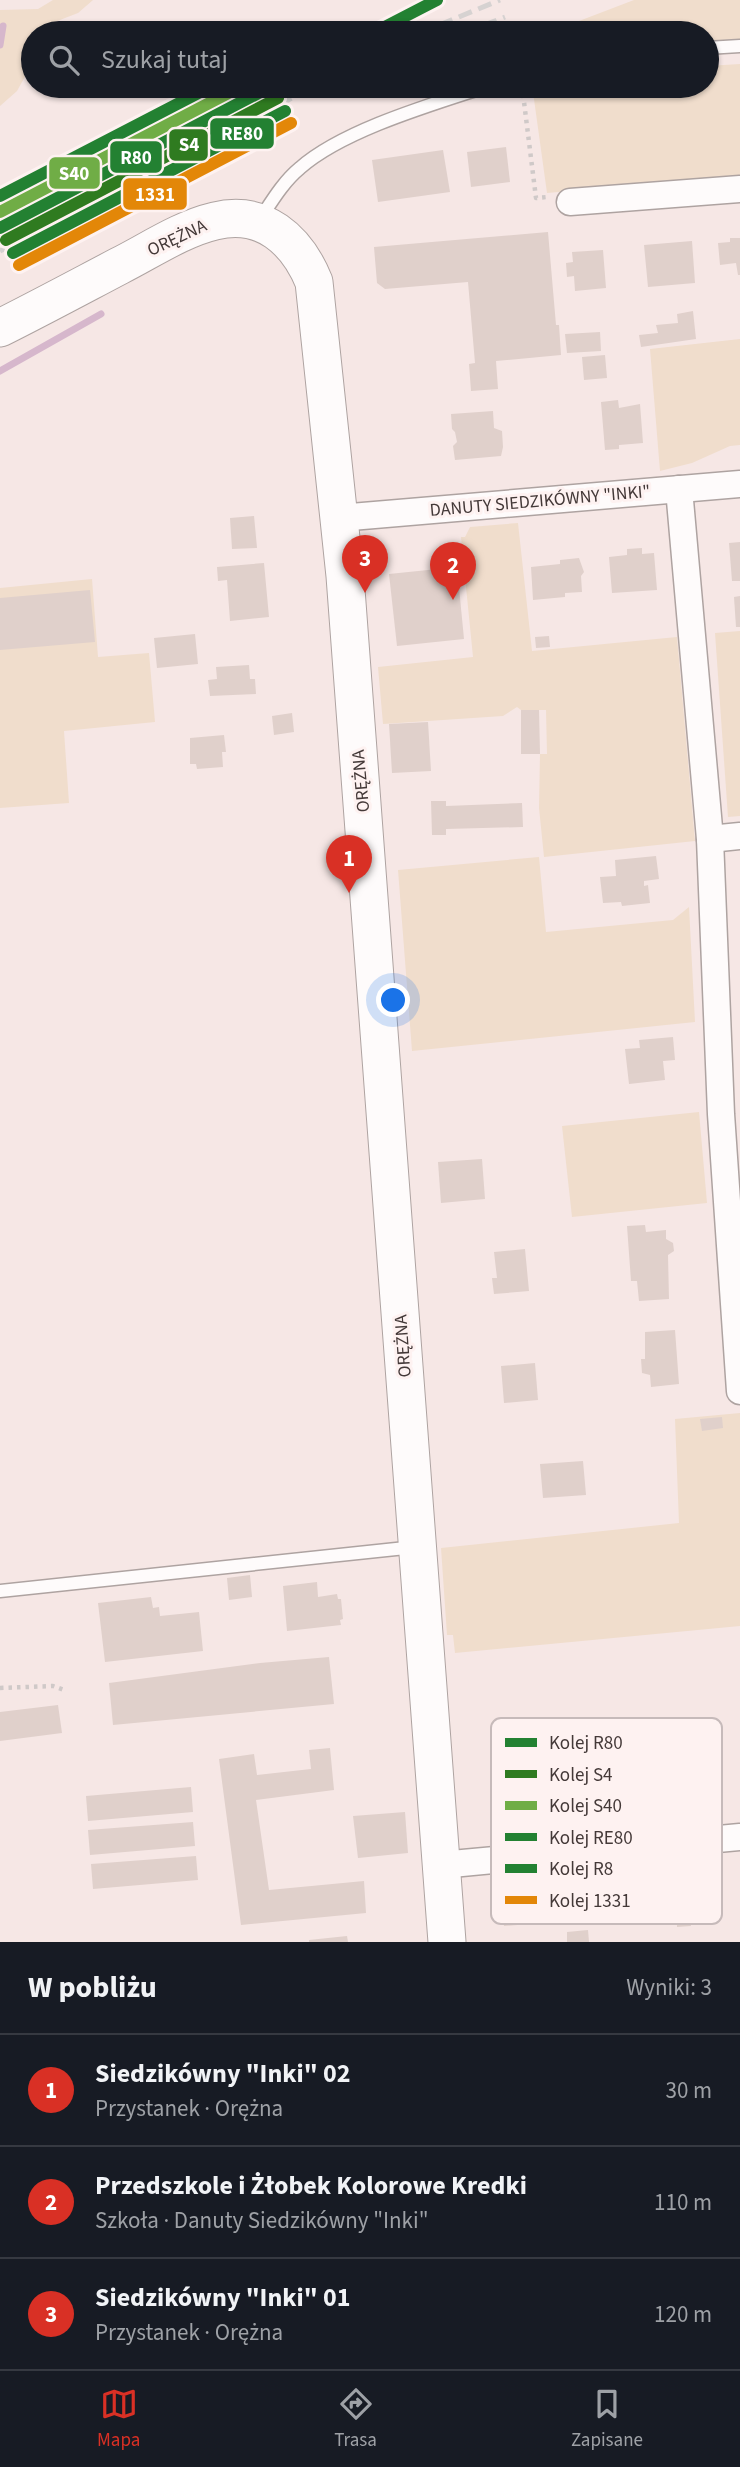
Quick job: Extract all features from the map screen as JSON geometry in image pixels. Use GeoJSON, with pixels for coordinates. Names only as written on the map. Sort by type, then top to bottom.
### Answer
{"type":"FeatureCollection","features":[{"type":"Feature","properties":{"kind":"street"},"geometry":{"type":"LineString","coordinates":[[569,202],[740,189]]}},
{"type":"Feature","properties":{"kind":"street","name":"ORĘŻNA"},"geometry":{"type":"LineString","coordinates":[[0,328],[200,226],[217,220],[258,223],[279,232],[295,246],[306,261],[314,282],[339,518],[447,1942]]}},
{"type":"Feature","properties":{"kind":"street","name":"DANUTY SIEDZIKÓWNY \"INKI\""},"geometry":{"type":"LineString","coordinates":[[339,518],[740,484]]}},
{"type":"Feature","properties":{"kind":"street"},"geometry":{"type":"LineString","coordinates":[[679,489],[710,839],[721,1114],[734,1200],[740,1391]]}},
{"type":"Feature","properties":{"kind":"street"},"geometry":{"type":"LineString","coordinates":[[710,839],[740,836]]}},
{"type":"Feature","properties":{"kind":"street"},"geometry":{"type":"LineString","coordinates":[[722,1839],[740,1837]]}},
{"type":"Feature","properties":{"kind":"street"},"geometry":{"type":"LineString","coordinates":[[441,1865],[491,1860]]}},
{"type":"Feature","properties":{"kind":"lane"},"geometry":{"type":"LineString","coordinates":[[719,47],[740,46]]}},
{"type":"Feature","properties":{"kind":"lane"},"geometry":{"type":"LineString","coordinates":[[258,223],[278,191],[321,151],[353,136],[456,98]]}},
{"type":"Feature","properties":{"kind":"lane"},"geometry":{"type":"LineString","coordinates":[[0,1591],[418,1546]]}},
{"type":"Feature","properties":{"kind":"path"},"geometry":{"type":"LineString","coordinates":[[524,98],[536,198]]}},
{"type":"Feature","properties":{"kind":"path"},"geometry":{"type":"LineString","coordinates":[[0,1688],[53,1686],[64,1689]]}},
{"type":"Feature","properties":{"kind":"shaded area"},"geometry":{"type":"Polygon","coordinates":[[[53,0],[93,0],[78,13],[57,21],[21,21],[21,84],[0,106],[0,10],[38,9],[53,0]]]}},
{"type":"Feature","properties":{"kind":"shaded area"},"geometry":{"type":"Polygon","coordinates":[[[634,0],[740,0],[740,39],[719,41],[719,21],[579,21],[634,0]]]}},
{"type":"Feature","properties":{"kind":"shaded area"},"geometry":{"type":"Polygon","coordinates":[[[740,64],[740,176],[547,193],[534,98],[719,98],[719,65],[740,64]]]}},
{"type":"Feature","properties":{"kind":"shaded area"},"geometry":{"type":"Polygon","coordinates":[[[740,339],[740,445],[730,446],[692,463],[660,471],[650,349],[740,339]]]}},
{"type":"Feature","properties":{"kind":"shaded area"},"geometry":{"type":"Polygon","coordinates":[[[518,523],[532,651],[677,637],[695,841],[544,857],[539,808],[540,754],[547,754],[546,710],[521,710],[517,707],[503,716],[383,724],[378,667],[473,657],[461,537],[465,537],[470,527],[518,523]]]}},
{"type":"Feature","properties":{"kind":"shaded area"},"geometry":{"type":"Polygon","coordinates":[[[92,579],[98,657],[149,653],[155,722],[64,731],[69,803],[0,808],[0,588],[92,579]]]}},
{"type":"Feature","properties":{"kind":"shaded area"},"geometry":{"type":"Polygon","coordinates":[[[740,631],[740,816],[728,817],[715,633],[740,631]]]}},
{"type":"Feature","properties":{"kind":"shaded area"},"geometry":{"type":"Polygon","coordinates":[[[539,857],[546,932],[673,920],[689,907],[695,1022],[412,1051],[398,870],[539,857]]]}},
{"type":"Feature","properties":{"kind":"shaded area"},"geometry":{"type":"Polygon","coordinates":[[[699,1112],[707,1203],[572,1217],[562,1126],[699,1112]]]}},
{"type":"Feature","properties":{"kind":"shaded area"},"geometry":{"type":"Polygon","coordinates":[[[740,1413],[740,1626],[455,1653],[453,1635],[447,1635],[441,1548],[679,1523],[675,1419],[740,1413]]]}},
{"type":"Feature","properties":{"kind":"building"},"geometry":{"type":"Polygon","coordinates":[[[506,147],[510,182],[471,187],[467,152],[506,147]]]}},
{"type":"Feature","properties":{"kind":"building"},"geometry":{"type":"Polygon","coordinates":[[[443,150],[450,192],[378,202],[372,160],[443,150]]]}},
{"type":"Feature","properties":{"kind":"building"},"geometry":{"type":"Polygon","coordinates":[[[548,232],[561,355],[496,361],[498,389],[471,391],[469,364],[475,363],[468,282],[385,289],[377,283],[374,247],[548,232]]]}},
{"type":"Feature","properties":{"kind":"building"},"geometry":{"type":"Polygon","coordinates":[[[730,238],[740,238],[740,275],[736,263],[720,265],[718,243],[730,242],[730,238]]]}},
{"type":"Feature","properties":{"kind":"building"},"geometry":{"type":"Polygon","coordinates":[[[692,241],[695,283],[648,287],[644,245],[692,241]]]}},
{"type":"Feature","properties":{"kind":"building"},"geometry":{"type":"Polygon","coordinates":[[[603,250],[606,288],[575,291],[574,276],[567,277],[566,263],[573,262],[572,252],[603,250]]]}},
{"type":"Feature","properties":{"kind":"building"},"geometry":{"type":"Polygon","coordinates":[[[693,311],[696,339],[641,347],[639,335],[658,333],[656,325],[678,323],[677,314],[693,311]]]}},
{"type":"Feature","properties":{"kind":"building"},"geometry":{"type":"Polygon","coordinates":[[[600,332],[601,351],[567,353],[565,334],[600,332]]]}},
{"type":"Feature","properties":{"kind":"building"},"geometry":{"type":"Polygon","coordinates":[[[605,355],[607,378],[584,380],[582,357],[605,355]]]}},
{"type":"Feature","properties":{"kind":"building"},"geometry":{"type":"Polygon","coordinates":[[[618,400],[619,408],[640,404],[643,443],[619,445],[619,449],[605,450],[601,402],[618,400]]]}},
{"type":"Feature","properties":{"kind":"building"},"geometry":{"type":"Polygon","coordinates":[[[493,411],[494,428],[502,431],[501,456],[455,460],[453,446],[457,442],[452,429],[451,414],[493,411]]]}},
{"type":"Feature","properties":{"kind":"building"},"geometry":{"type":"Polygon","coordinates":[[[254,516],[257,548],[232,549],[230,518],[254,516]]]}},
{"type":"Feature","properties":{"kind":"building"},"geometry":{"type":"Polygon","coordinates":[[[740,542],[740,581],[732,581],[729,543],[740,542]]]}},
{"type":"Feature","properties":{"kind":"building"},"geometry":{"type":"Polygon","coordinates":[[[642,548],[642,554],[654,553],[657,590],[612,593],[609,557],[627,555],[627,549],[642,548]]]}},
{"type":"Feature","properties":{"kind":"building"},"geometry":{"type":"Polygon","coordinates":[[[579,558],[584,572],[581,576],[582,592],[565,593],[565,597],[533,600],[531,567],[560,564],[560,560],[579,558]]]}},
{"type":"Feature","properties":{"kind":"building"},"geometry":{"type":"Polygon","coordinates":[[[264,563],[269,617],[230,621],[227,580],[218,581],[217,567],[264,563]]]}},
{"type":"Feature","properties":{"kind":"building"},"geometry":{"type":"Polygon","coordinates":[[[457,567],[464,639],[397,646],[389,574],[457,567]]]}},
{"type":"Feature","properties":{"kind":"building"},"geometry":{"type":"Polygon","coordinates":[[[90,590],[95,642],[0,650],[0,598],[90,590]]]}},
{"type":"Feature","properties":{"kind":"building"},"geometry":{"type":"Polygon","coordinates":[[[740,596],[740,627],[736,627],[734,597],[740,596]]]}},
{"type":"Feature","properties":{"kind":"building"},"geometry":{"type":"Polygon","coordinates":[[[195,634],[198,664],[157,668],[154,638],[195,634]]]}},
{"type":"Feature","properties":{"kind":"building"},"geometry":{"type":"Polygon","coordinates":[[[549,636],[550,647],[536,648],[535,637],[549,636]]]}},
{"type":"Feature","properties":{"kind":"building"},"geometry":{"type":"Polygon","coordinates":[[[249,665],[250,679],[255,679],[256,694],[210,696],[208,680],[217,679],[216,667],[249,665]]]}},
{"type":"Feature","properties":{"kind":"building"},"geometry":{"type":"Polygon","coordinates":[[[521,710],[539,710],[540,754],[521,754],[521,710]]]}},
{"type":"Feature","properties":{"kind":"building"},"geometry":{"type":"Polygon","coordinates":[[[292,713],[294,732],[274,735],[272,716],[292,713]]]}},
{"type":"Feature","properties":{"kind":"building"},"geometry":{"type":"Polygon","coordinates":[[[428,722],[431,771],[392,773],[389,724],[428,722]]]}},
{"type":"Feature","properties":{"kind":"building"},"geometry":{"type":"Polygon","coordinates":[[[224,735],[226,752],[222,752],[223,767],[197,769],[196,764],[190,764],[190,738],[224,735]]]}},
{"type":"Feature","properties":{"kind":"building"},"geometry":{"type":"Polygon","coordinates":[[[431,801],[446,801],[446,806],[522,803],[523,827],[446,829],[446,835],[432,835],[431,801]]]}},
{"type":"Feature","properties":{"kind":"building"},"geometry":{"type":"Polygon","coordinates":[[[656,856],[659,879],[644,881],[644,886],[648,885],[650,903],[622,906],[621,902],[603,903],[600,877],[616,876],[615,860],[656,856]]]}},
{"type":"Feature","properties":{"kind":"building"},"geometry":{"type":"Polygon","coordinates":[[[673,1037],[675,1060],[663,1061],[665,1080],[629,1084],[625,1049],[640,1048],[639,1040],[673,1037]]]}},
{"type":"Feature","properties":{"kind":"building"},"geometry":{"type":"Polygon","coordinates":[[[482,1159],[485,1199],[441,1203],[438,1162],[482,1159]]]}},
{"type":"Feature","properties":{"kind":"building"},"geometry":{"type":"Polygon","coordinates":[[[645,1225],[646,1232],[666,1230],[666,1239],[673,1243],[674,1251],[668,1255],[669,1299],[639,1301],[637,1281],[631,1281],[627,1226],[645,1225]]]}},
{"type":"Feature","properties":{"kind":"building"},"geometry":{"type":"Polygon","coordinates":[[[525,1249],[529,1291],[494,1294],[492,1278],[497,1278],[494,1252],[525,1249]]]}},
{"type":"Feature","properties":{"kind":"building"},"geometry":{"type":"Polygon","coordinates":[[[675,1330],[679,1384],[651,1387],[650,1375],[642,1373],[645,1332],[675,1330]]]}},
{"type":"Feature","properties":{"kind":"building"},"geometry":{"type":"Polygon","coordinates":[[[535,1363],[538,1400],[504,1403],[501,1366],[535,1363]]]}},
{"type":"Feature","properties":{"kind":"building"},"geometry":{"type":"Polygon","coordinates":[[[722,1417],[723,1428],[702,1431],[700,1419],[722,1417]]]}},
{"type":"Feature","properties":{"kind":"building"},"geometry":{"type":"Polygon","coordinates":[[[583,1461],[586,1495],[543,1498],[540,1464],[583,1461]]]}},
{"type":"Feature","properties":{"kind":"building"},"geometry":{"type":"Polygon","coordinates":[[[250,1575],[252,1597],[229,1600],[227,1578],[250,1575]]]}},
{"type":"Feature","properties":{"kind":"building"},"geometry":{"type":"Polygon","coordinates":[[[317,1582],[318,1597],[337,1594],[338,1599],[341,1599],[341,1625],[287,1631],[283,1586],[317,1582]]]}},
{"type":"Feature","properties":{"kind":"building"},"geometry":{"type":"Polygon","coordinates":[[[151,1597],[153,1608],[159,1607],[160,1616],[199,1612],[203,1651],[105,1662],[98,1603],[151,1597]]]}},
{"type":"Feature","properties":{"kind":"building"},"geometry":{"type":"Polygon","coordinates":[[[329,1657],[334,1704],[113,1725],[109,1683],[260,1663],[329,1657]]]}},
{"type":"Feature","properties":{"kind":"building"},"geometry":{"type":"Polygon","coordinates":[[[58,1705],[62,1733],[0,1741],[0,1712],[58,1705]]]}},
{"type":"Feature","properties":{"kind":"building"},"geometry":{"type":"Polygon","coordinates":[[[330,1748],[334,1790],[256,1800],[269,1890],[364,1881],[366,1913],[241,1925],[219,1759],[254,1754],[257,1775],[311,1769],[309,1750],[330,1748]]]}},
{"type":"Feature","properties":{"kind":"building"},"geometry":{"type":"Polygon","coordinates":[[[191,1787],[193,1812],[88,1821],[86,1796],[191,1787]]]}},
{"type":"Feature","properties":{"kind":"building"},"geometry":{"type":"Polygon","coordinates":[[[405,1812],[408,1853],[358,1858],[353,1816],[405,1812]]]}},
{"type":"Feature","properties":{"kind":"building"},"geometry":{"type":"Polygon","coordinates":[[[193,1822],[195,1846],[90,1855],[88,1830],[193,1822]]]}},
{"type":"Feature","properties":{"kind":"building"},"geometry":{"type":"Polygon","coordinates":[[[196,1856],[198,1880],[93,1889],[91,1864],[196,1856]]]}},
{"type":"Feature","properties":{"kind":"building"},"geometry":{"type":"Polygon","coordinates":[[[677,1924],[691,1926],[677,1927],[677,1924]]]}},
{"type":"Feature","properties":{"kind":"building"},"geometry":{"type":"Polygon","coordinates":[[[588,1930],[589,1942],[567,1942],[567,1932],[588,1930]]]}},
{"type":"Feature","properties":{"kind":"building"},"geometry":{"type":"Polygon","coordinates":[[[347,1936],[348,1942],[309,1942],[309,1940],[347,1936]]]}},
{"type":"Feature","properties":{"kind":"waterway"},"geometry":{"type":"LineString","coordinates":[[0,45],[3,26]]}},
{"type":"Feature","properties":{"kind":"waterway"},"geometry":{"type":"LineString","coordinates":[[0,371],[101,314]]}},
{"type":"Feature","properties":{"kind":"railway"},"geometry":{"type":"LineString","coordinates":[[449,21],[500,0]]}},
{"type":"Feature","properties":{"kind":"railway"},"geometry":{"type":"LineString","coordinates":[[495,21],[505,17]]}},
{"type":"Feature","properties":{"kind":"railway"},"geometry":{"type":"LineString","coordinates":[[0,251],[292,98]]}},
{"type":"Feature","properties":{"kind":"rail line","name":"R80"},"geometry":{"type":"LineString","coordinates":[[396,21],[437,0]]}},
{"type":"Feature","properties":{"kind":"rail line","name":"R8"},"geometry":{"type":"LineString","coordinates":[[0,196],[189,98]]}},
{"type":"Feature","properties":{"kind":"rail line","name":"S40"},"geometry":{"type":"LineString","coordinates":[[0,212],[219,98]]}},
{"type":"Feature","properties":{"kind":"rail line","name":"R80"},"geometry":{"type":"LineString","coordinates":[[0,228],[249,98]]}},
{"type":"Feature","properties":{"kind":"rail line","name":"S4"},"geometry":{"type":"LineString","coordinates":[[6,240],[278,98]]}},
{"type":"Feature","properties":{"kind":"rail line","name":"RE80"},"geometry":{"type":"LineString","coordinates":[[13,253],[285,111]]}},
{"type":"Feature","properties":{"kind":"rail line","name":"1331"},"geometry":{"type":"LineString","coordinates":[[19,265],[291,123]]}},
{"type":"Feature","properties":{"kind":"place","name":"Siedzikówny \"Inki\" 01"},"geometry":{"type":"Point","coordinates":[365,593]}},
{"type":"Feature","properties":{"kind":"place","name":"Przedszkole i Żłobek Kolorowe Kredki"},"geometry":{"type":"Point","coordinates":[453,600]}},
{"type":"Feature","properties":{"kind":"place","name":"Siedzikówny \"Inki\" 02"},"geometry":{"type":"Point","coordinates":[349,893]}}]}
